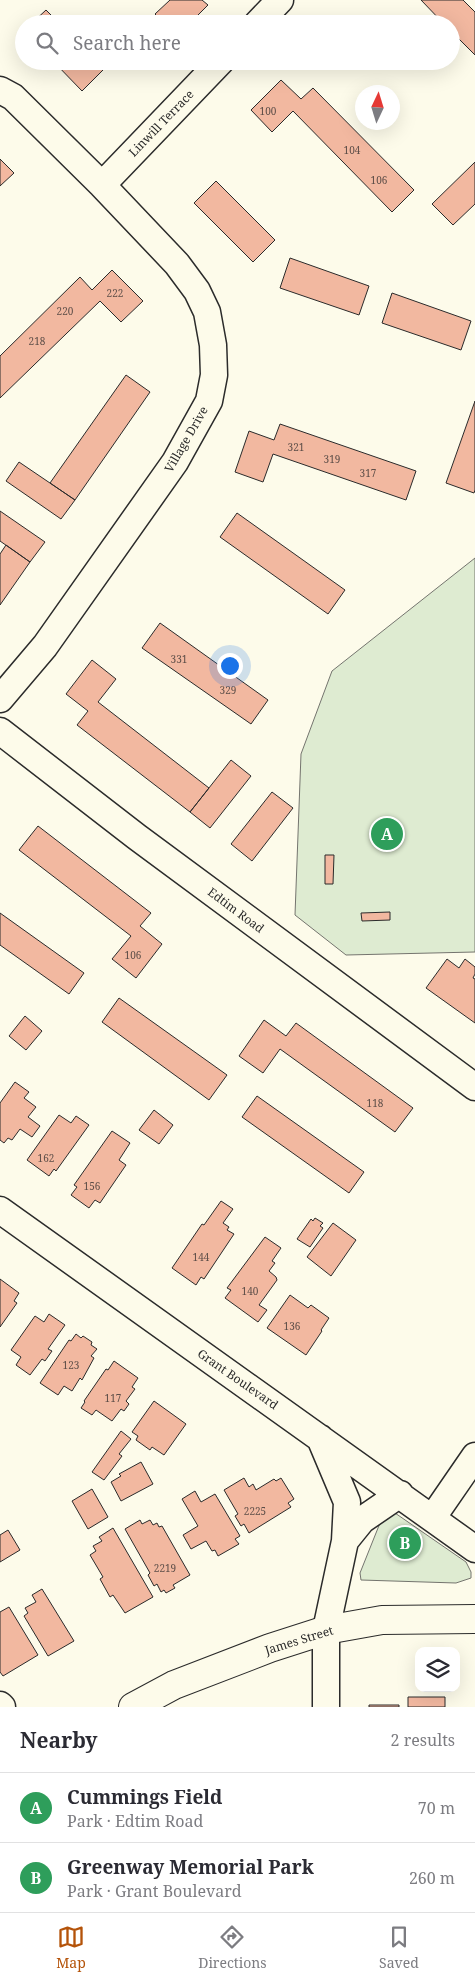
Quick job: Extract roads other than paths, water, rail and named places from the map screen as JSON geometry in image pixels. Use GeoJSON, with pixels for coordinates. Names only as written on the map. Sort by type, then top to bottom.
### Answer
{"type":"FeatureCollection","features":[{"type":"Feature","properties":{"kind":"main road","name":"James Street"},"geometry":{"type":"LineString","coordinates":[[133,1707],[174,1684],[270,1648],[326,1630],[382,1620],[475,1619]]}},
{"type":"Feature","properties":{"kind":"street"},"geometry":{"type":"LineString","coordinates":[[266,15],[280,0]]}},
{"type":"Feature","properties":{"kind":"street","name":"Linwill Terrace"},"geometry":{"type":"LineString","coordinates":[[102,185],[211,70]]}},
{"type":"Feature","properties":{"kind":"street","name":"Village Drive"},"geometry":{"type":"LineString","coordinates":[[0,90],[13,97],[102,185],[177,264],[197,291],[207,312],[213,345],[214,375],[209,401],[175,462],[45,646],[0,699]]}},
{"type":"Feature","properties":{"kind":"street","name":"Edtim Road"},"geometry":{"type":"LineString","coordinates":[[0,731],[137,837],[475,1087]]}},
{"type":"Feature","properties":{"kind":"street","name":"Grant Boulevard"},"geometry":{"type":"LineString","coordinates":[[0,1210],[475,1548]]}},
{"type":"Feature","properties":{"kind":"street"},"geometry":{"type":"LineString","coordinates":[[320,1438],[348,1502],[345,1541],[326,1630],[326,1707]]}},
{"type":"Feature","properties":{"kind":"street"},"geometry":{"type":"LineString","coordinates":[[433,1517],[475,1456]]}},
{"type":"Feature","properties":{"kind":"street"},"geometry":{"type":"LineString","coordinates":[[345,1541],[362,1520],[400,1494]]}},
{"type":"Feature","properties":{"kind":"place","name":"Cummings Field"},"geometry":{"type":"Point","coordinates":[387,834]}},
{"type":"Feature","properties":{"kind":"place","name":"Greenway Memorial Park"},"geometry":{"type":"Point","coordinates":[405,1543]}}]}
